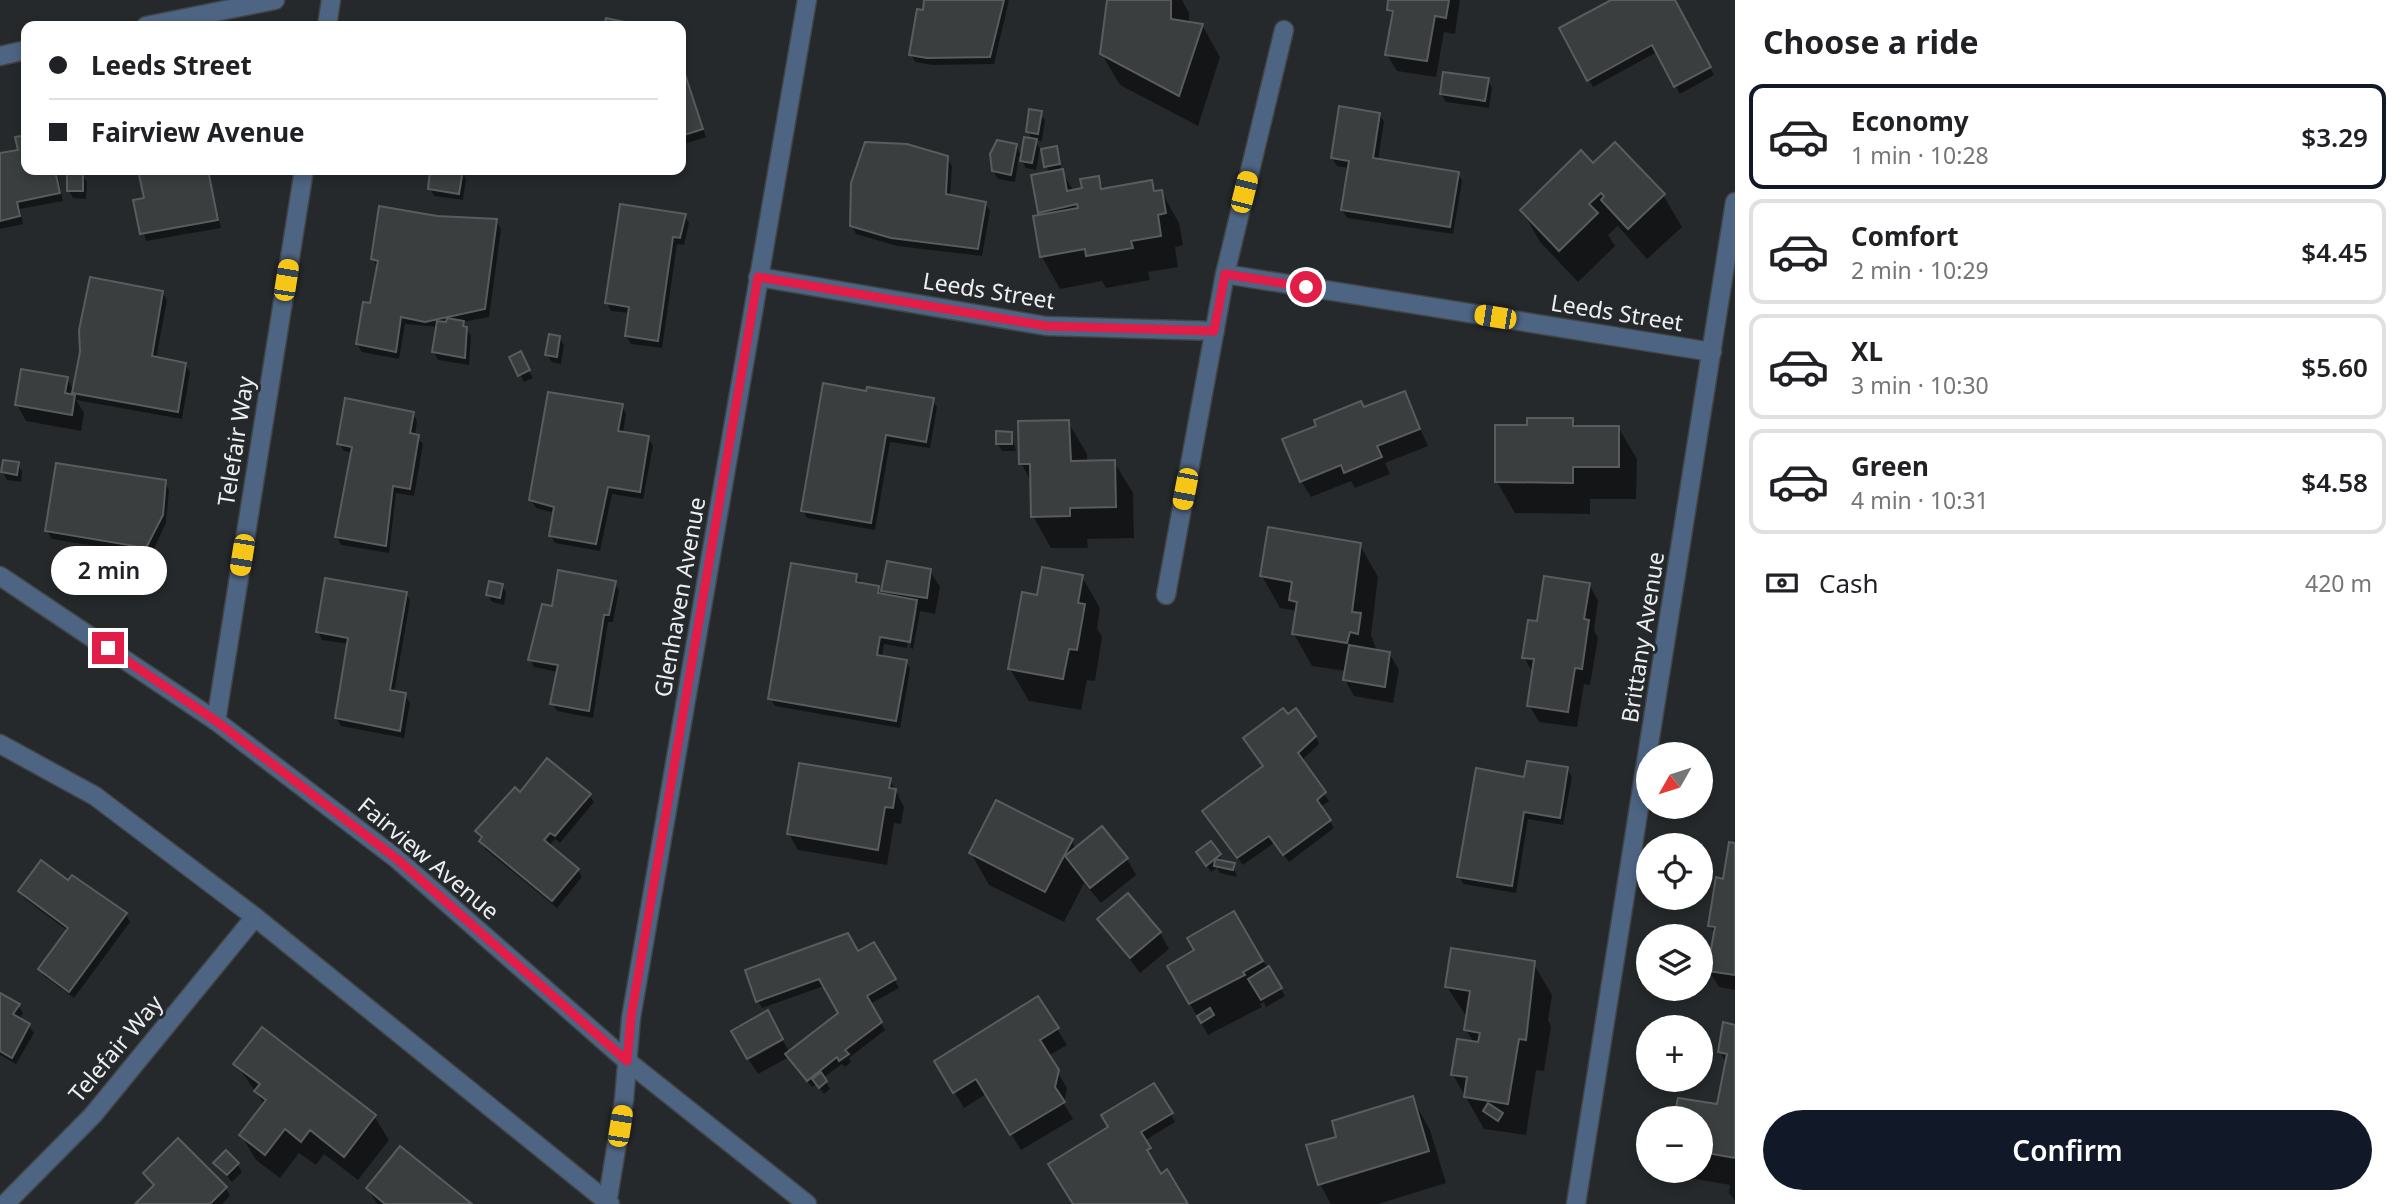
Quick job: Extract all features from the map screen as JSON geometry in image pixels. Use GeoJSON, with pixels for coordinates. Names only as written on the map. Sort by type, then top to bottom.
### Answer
{"type":"FeatureCollection","features":[{"type":"Feature","properties":{"kind":"street"},"geometry":{"type":"LineString","coordinates":[[171,21],[275,0]]}},
{"type":"Feature","properties":{"kind":"street"},"geometry":{"type":"LineString","coordinates":[[328,21],[331,0]]}},
{"type":"Feature","properties":{"kind":"street","name":"Glenhaven Avenue"},"geometry":{"type":"LineString","coordinates":[[608,1203],[631,1017],[807,0]]}},
{"type":"Feature","properties":{"kind":"street"},"geometry":{"type":"LineString","coordinates":[[1166,595],[1225,274],[1284,30]]}},
{"type":"Feature","properties":{"kind":"street"},"geometry":{"type":"LineString","coordinates":[[0,56],[21,51]]}},
{"type":"Feature","properties":{"kind":"street","name":"Telefair Way"},"geometry":{"type":"LineString","coordinates":[[216,721],[303,175]]}},
{"type":"Feature","properties":{"kind":"street","name":"Brittany Avenue"},"geometry":{"type":"LineString","coordinates":[[1576,1204],[1735,202]]}},
{"type":"Feature","properties":{"kind":"street","name":"Leeds Street"},"geometry":{"type":"LineString","coordinates":[[1225,274],[1712,352]]}},
{"type":"Feature","properties":{"kind":"street","name":"Leeds Street"},"geometry":{"type":"LineString","coordinates":[[758,277],[1046,326],[1214,331]]}},
{"type":"Feature","properties":{"kind":"street","name":"Fairview Avenue"},"geometry":{"type":"LineString","coordinates":[[0,576],[216,721],[397,859],[627,1061],[807,1204]]}},
{"type":"Feature","properties":{"kind":"street"},"geometry":{"type":"LineString","coordinates":[[0,744],[95,796],[255,917],[608,1203]]}},
{"type":"Feature","properties":{"kind":"street","name":"Telefair Way"},"geometry":{"type":"LineString","coordinates":[[5,1204],[93,1115],[255,917]]}},
{"type":"Feature","properties":{"kind":"building"},"geometry":{"type":"Polygon","coordinates":[[[924,0],[1004,0],[990,57],[927,58],[909,55],[917,9],[923,10],[924,0]]]}},
{"type":"Feature","properties":{"kind":"building"},"geometry":{"type":"Polygon","coordinates":[[[1107,0],[1171,0],[1171,19],[1203,24],[1179,96],[1100,54],[1107,0]]]}},
{"type":"Feature","properties":{"kind":"building"},"geometry":{"type":"Polygon","coordinates":[[[1388,0],[1449,0],[1446,18],[1435,16],[1427,61],[1385,55],[1393,11],[1387,10],[1388,0]]]}},
{"type":"Feature","properties":{"kind":"building"},"geometry":{"type":"Polygon","coordinates":[[[1611,0],[1675,0],[1711,67],[1674,87],[1652,45],[1587,81],[1559,28],[1611,0]]]}},
{"type":"Feature","properties":{"kind":"building"},"geometry":{"type":"Polygon","coordinates":[[[1443,72],[1489,78],[1485,101],[1440,94],[1443,72]]]}},
{"type":"Feature","properties":{"kind":"building"},"geometry":{"type":"Polygon","coordinates":[[[686,77],[703,129],[686,134],[686,77]]]}},
{"type":"Feature","properties":{"kind":"building"},"geometry":{"type":"Polygon","coordinates":[[[1339,106],[1380,113],[1373,158],[1459,172],[1450,227],[1341,210],[1349,161],[1331,158],[1339,106]]]}},
{"type":"Feature","properties":{"kind":"building"},"geometry":{"type":"Polygon","coordinates":[[[1029,109],[1042,111],[1038,134],[1026,132],[1029,109]]]}},
{"type":"Feature","properties":{"kind":"building"},"geometry":{"type":"Polygon","coordinates":[[[21,136],[21,175],[56,175],[60,193],[17,202],[20,216],[0,221],[0,153],[18,150],[15,137],[21,136]]]}},
{"type":"Feature","properties":{"kind":"building"},"geometry":{"type":"Polygon","coordinates":[[[1024,137],[1037,139],[1032,163],[1020,161],[1024,137]]]}},
{"type":"Feature","properties":{"kind":"building"},"geometry":{"type":"Polygon","coordinates":[[[997,140],[1017,144],[1011,175],[992,171],[990,154],[997,140]]]}},
{"type":"Feature","properties":{"kind":"building"},"geometry":{"type":"Polygon","coordinates":[[[865,142],[907,144],[948,156],[946,194],[986,202],[978,249],[891,238],[850,226],[851,183],[865,142]]]}},
{"type":"Feature","properties":{"kind":"building"},"geometry":{"type":"Polygon","coordinates":[[[1615,142],[1665,194],[1628,229],[1601,200],[1604,196],[1601,193],[1589,204],[1598,213],[1559,251],[1520,210],[1581,150],[1593,163],[1615,142]]]}},
{"type":"Feature","properties":{"kind":"building"},"geometry":{"type":"Polygon","coordinates":[[[1057,146],[1060,164],[1044,167],[1041,149],[1057,146]]]}},
{"type":"Feature","properties":{"kind":"building"},"geometry":{"type":"Polygon","coordinates":[[[1063,169],[1067,191],[1082,188],[1080,179],[1099,176],[1101,189],[1152,180],[1154,191],[1162,190],[1166,213],[1158,215],[1161,236],[1131,241],[1133,248],[1086,256],[1085,249],[1040,257],[1033,216],[1078,208],[1077,204],[1038,213],[1031,175],[1063,169]]]}},
{"type":"Feature","properties":{"kind":"building"},"geometry":{"type":"Polygon","coordinates":[[[67,175],[83,175],[83,191],[67,191],[67,175]]]}},
{"type":"Feature","properties":{"kind":"building"},"geometry":{"type":"Polygon","coordinates":[[[139,175],[209,175],[218,220],[140,234],[133,200],[144,198],[139,175]]]}},
{"type":"Feature","properties":{"kind":"building"},"geometry":{"type":"Polygon","coordinates":[[[429,175],[462,175],[459,194],[428,189],[429,175]]]}},
{"type":"Feature","properties":{"kind":"building"},"geometry":{"type":"Polygon","coordinates":[[[620,204],[686,214],[680,238],[673,237],[658,341],[625,336],[629,307],[605,303],[620,204]]]}},
{"type":"Feature","properties":{"kind":"building"},"geometry":{"type":"Polygon","coordinates":[[[379,206],[437,216],[497,219],[485,309],[425,322],[401,317],[396,352],[356,344],[363,302],[370,303],[378,261],[371,259],[379,206]]]}},
{"type":"Feature","properties":{"kind":"building"},"geometry":{"type":"Polygon","coordinates":[[[90,277],[163,291],[152,356],[186,363],[178,412],[72,393],[80,352],[79,330],[90,277]]]}},
{"type":"Feature","properties":{"kind":"building"},"geometry":{"type":"Polygon","coordinates":[[[447,318],[464,321],[463,326],[467,327],[465,358],[432,352],[437,321],[446,322],[447,318]]]}},
{"type":"Feature","properties":{"kind":"building"},"geometry":{"type":"Polygon","coordinates":[[[549,334],[560,336],[557,357],[545,355],[549,334]]]}},
{"type":"Feature","properties":{"kind":"building"},"geometry":{"type":"Polygon","coordinates":[[[521,351],[530,370],[518,376],[509,357],[521,351]]]}},
{"type":"Feature","properties":{"kind":"building"},"geometry":{"type":"Polygon","coordinates":[[[21,369],[68,377],[65,393],[75,395],[72,415],[15,405],[21,369]]]}},
{"type":"Feature","properties":{"kind":"building"},"geometry":{"type":"Polygon","coordinates":[[[823,383],[866,391],[867,387],[934,398],[926,442],[886,435],[871,523],[801,511],[823,383]]]}},
{"type":"Feature","properties":{"kind":"building"},"geometry":{"type":"Polygon","coordinates":[[[1405,391],[1420,429],[1377,446],[1382,457],[1344,473],[1341,465],[1300,482],[1282,439],[1316,426],[1314,420],[1361,401],[1364,407],[1405,391]]]}},
{"type":"Feature","properties":{"kind":"building"},"geometry":{"type":"Polygon","coordinates":[[[548,392],[623,404],[618,431],[649,436],[640,492],[608,487],[596,544],[549,536],[554,507],[529,500],[548,392]]]}},
{"type":"Feature","properties":{"kind":"building"},"geometry":{"type":"Polygon","coordinates":[[[345,398],[414,412],[410,433],[419,435],[410,489],[393,486],[386,546],[335,537],[352,447],[337,444],[345,398]]]}},
{"type":"Feature","properties":{"kind":"building"},"geometry":{"type":"Polygon","coordinates":[[[1527,418],[1573,418],[1573,426],[1619,426],[1619,467],[1573,467],[1573,483],[1495,482],[1495,425],[1527,425],[1527,418]]]}},
{"type":"Feature","properties":{"kind":"building"},"geometry":{"type":"Polygon","coordinates":[[[1069,420],[1071,461],[1115,460],[1116,507],[1070,508],[1070,516],[1031,517],[1030,464],[1019,464],[1018,421],[1069,420]]]}},
{"type":"Feature","properties":{"kind":"building"},"geometry":{"type":"Polygon","coordinates":[[[996,431],[1012,432],[1012,444],[996,444],[996,431]]]}},
{"type":"Feature","properties":{"kind":"building"},"geometry":{"type":"Polygon","coordinates":[[[3,460],[19,462],[17,475],[1,472],[3,460]]]}},
{"type":"Feature","properties":{"kind":"building"},"geometry":{"type":"Polygon","coordinates":[[[56,463],[166,480],[163,515],[146,548],[45,531],[56,463]]]}},
{"type":"Feature","properties":{"kind":"building"},"geometry":{"type":"Polygon","coordinates":[[[1268,527],[1361,543],[1352,612],[1361,613],[1358,634],[1350,632],[1347,643],[1292,634],[1297,602],[1289,600],[1292,582],[1260,576],[1268,527]]]}},
{"type":"Feature","properties":{"kind":"building"},"geometry":{"type":"Polygon","coordinates":[[[887,561],[931,569],[927,598],[881,591],[887,561]]]}},
{"type":"Feature","properties":{"kind":"building"},"geometry":{"type":"Polygon","coordinates":[[[791,563],[857,574],[856,582],[879,586],[878,593],[917,600],[910,642],[880,637],[877,655],[907,660],[896,721],[768,699],[791,563]]]}},
{"type":"Feature","properties":{"kind":"building"},"geometry":{"type":"Polygon","coordinates":[[[1042,567],[1083,575],[1078,603],[1085,604],[1077,650],[1069,649],[1063,679],[1008,669],[1022,592],[1037,595],[1042,567]]]}},
{"type":"Feature","properties":{"kind":"building"},"geometry":{"type":"Polygon","coordinates":[[[558,570],[616,581],[609,615],[604,615],[589,711],[550,704],[558,665],[528,660],[542,604],[552,606],[558,570]]]}},
{"type":"Feature","properties":{"kind":"building"},"geometry":{"type":"Polygon","coordinates":[[[1544,576],[1590,583],[1584,619],[1589,620],[1582,669],[1575,668],[1568,712],[1527,706],[1534,659],[1522,658],[1528,620],[1537,621],[1544,576]]]}},
{"type":"Feature","properties":{"kind":"building"},"geometry":{"type":"Polygon","coordinates":[[[325,578],[407,592],[390,690],[406,693],[400,731],[335,718],[348,638],[316,632],[325,578]]]}},
{"type":"Feature","properties":{"kind":"building"},"geometry":{"type":"Polygon","coordinates":[[[489,581],[503,584],[500,598],[486,595],[489,581]]]}},
{"type":"Feature","properties":{"kind":"building"},"geometry":{"type":"Polygon","coordinates":[[[1349,645],[1390,652],[1385,687],[1343,680],[1349,645]]]}},
{"type":"Feature","properties":{"kind":"building"},"geometry":{"type":"Polygon","coordinates":[[[1283,708],[1288,714],[1296,708],[1316,736],[1298,753],[1326,792],[1317,800],[1331,820],[1283,855],[1269,836],[1237,858],[1202,811],[1263,766],[1243,738],[1283,708]]]}},
{"type":"Feature","properties":{"kind":"building"},"geometry":{"type":"Polygon","coordinates":[[[547,758],[591,794],[555,836],[550,833],[544,840],[579,869],[552,901],[479,841],[482,837],[475,831],[515,787],[520,792],[547,758]]]}},
{"type":"Feature","properties":{"kind":"building"},"geometry":{"type":"Polygon","coordinates":[[[1527,761],[1568,767],[1560,818],[1524,812],[1512,886],[1457,877],[1476,768],[1524,777],[1527,761]]]}},
{"type":"Feature","properties":{"kind":"building"},"geometry":{"type":"Polygon","coordinates":[[[799,763],[891,778],[889,788],[896,789],[893,808],[885,807],[878,850],[787,834],[799,763]]]}},
{"type":"Feature","properties":{"kind":"building"},"geometry":{"type":"Polygon","coordinates":[[[996,800],[1073,839],[1045,892],[969,853],[996,800]]]}},
{"type":"Feature","properties":{"kind":"building"},"geometry":{"type":"Polygon","coordinates":[[[1102,826],[1128,858],[1090,888],[1065,856],[1102,826]]]}},
{"type":"Feature","properties":{"kind":"building"},"geometry":{"type":"Polygon","coordinates":[[[1211,841],[1221,854],[1206,866],[1196,852],[1211,841]]]}},
{"type":"Feature","properties":{"kind":"building"},"geometry":{"type":"Polygon","coordinates":[[[1729,842],[1735,843],[1735,975],[1713,972],[1715,927],[1708,924],[1711,910],[1713,910],[1716,877],[1723,879],[1729,842]]]}},
{"type":"Feature","properties":{"kind":"building"},"geometry":{"type":"Polygon","coordinates":[[[1215,859],[1235,863],[1233,870],[1214,866],[1215,859]]]}},
{"type":"Feature","properties":{"kind":"building"},"geometry":{"type":"Polygon","coordinates":[[[41,860],[68,880],[72,875],[127,913],[69,992],[38,969],[68,928],[18,891],[41,860]]]}},
{"type":"Feature","properties":{"kind":"building"},"geometry":{"type":"Polygon","coordinates":[[[1128,893],[1161,932],[1130,958],[1097,919],[1128,893]]]}},
{"type":"Feature","properties":{"kind":"building"},"geometry":{"type":"Polygon","coordinates":[[[1234,911],[1263,961],[1243,972],[1245,975],[1189,1004],[1167,966],[1194,950],[1187,938],[1234,911]]]}},
{"type":"Feature","properties":{"kind":"building"},"geometry":{"type":"Polygon","coordinates":[[[848,933],[858,951],[874,942],[896,979],[867,996],[882,1022],[845,1050],[849,1054],[839,1061],[837,1057],[807,1081],[785,1054],[838,1013],[819,979],[756,1002],[745,970],[848,933]]]}},
{"type":"Feature","properties":{"kind":"building"},"geometry":{"type":"Polygon","coordinates":[[[1451,948],[1535,961],[1526,1040],[1519,1039],[1508,1104],[1464,1097],[1467,1077],[1451,1075],[1457,1039],[1478,1042],[1480,1033],[1464,1030],[1470,991],[1445,987],[1451,948]]]}},
{"type":"Feature","properties":{"kind":"building"},"geometry":{"type":"Polygon","coordinates":[[[1269,966],[1282,988],[1261,1000],[1248,979],[1269,966]]]}},
{"type":"Feature","properties":{"kind":"building"},"geometry":{"type":"Polygon","coordinates":[[[0,993],[20,1004],[13,1014],[30,1024],[12,1058],[0,1051],[0,993]]]}},
{"type":"Feature","properties":{"kind":"building"},"geometry":{"type":"Polygon","coordinates":[[[1038,996],[1059,1028],[1040,1040],[1059,1070],[1055,1087],[1065,1102],[1010,1135],[976,1079],[953,1093],[934,1061],[1038,996]]]}},
{"type":"Feature","properties":{"kind":"building"},"geometry":{"type":"Polygon","coordinates":[[[1210,1008],[1214,1015],[1201,1023],[1197,1016],[1210,1008]]]}},
{"type":"Feature","properties":{"kind":"building"},"geometry":{"type":"Polygon","coordinates":[[[768,1010],[783,1039],[747,1059],[731,1031],[768,1010]]]}},
{"type":"Feature","properties":{"kind":"building"},"geometry":{"type":"Polygon","coordinates":[[[1723,1022],[1735,1025],[1735,1158],[1713,1154],[1713,1106],[1676,1106],[1678,1098],[1717,1104],[1727,1054],[1718,1052],[1723,1022]]]}},
{"type":"Feature","properties":{"kind":"building"},"geometry":{"type":"Polygon","coordinates":[[[262,1027],[376,1115],[344,1157],[310,1130],[301,1142],[285,1129],[265,1155],[239,1135],[266,1100],[254,1091],[260,1084],[233,1064],[262,1027]]]}},
{"type":"Feature","properties":{"kind":"building"},"geometry":{"type":"Polygon","coordinates":[[[821,1072],[827,1081],[819,1088],[812,1079],[821,1072]]]}},
{"type":"Feature","properties":{"kind":"building"},"geometry":{"type":"Polygon","coordinates":[[[1154,1083],[1173,1113],[1141,1132],[1151,1148],[1147,1150],[1161,1174],[1167,1169],[1188,1204],[1073,1204],[1048,1164],[1108,1127],[1101,1115],[1154,1083]]]}},
{"type":"Feature","properties":{"kind":"building"},"geometry":{"type":"Polygon","coordinates":[[[1413,1096],[1429,1151],[1318,1185],[1306,1145],[1336,1137],[1332,1121],[1413,1096]]]}},
{"type":"Feature","properties":{"kind":"building"},"geometry":{"type":"Polygon","coordinates":[[[1488,1103],[1503,1113],[1498,1121],[1483,1111],[1488,1103]]]}},
{"type":"Feature","properties":{"kind":"building"},"geometry":{"type":"Polygon","coordinates":[[[178,1138],[227,1187],[210,1204],[135,1204],[154,1185],[143,1173],[178,1138]]]}},
{"type":"Feature","properties":{"kind":"building"},"geometry":{"type":"Polygon","coordinates":[[[400,1146],[472,1204],[385,1204],[366,1188],[400,1146]]]}},
{"type":"Feature","properties":{"kind":"building"},"geometry":{"type":"Polygon","coordinates":[[[226,1150],[239,1163],[227,1175],[213,1163],[226,1150]]]}},
{"type":"Feature","properties":{"kind":"route"},"geometry":{"type":"LineString","coordinates":[[108,648],[216,721],[397,859],[627,1061],[631,1017],[758,277],[1046,326],[1214,331],[1225,274],[1306,287]]}}]}
